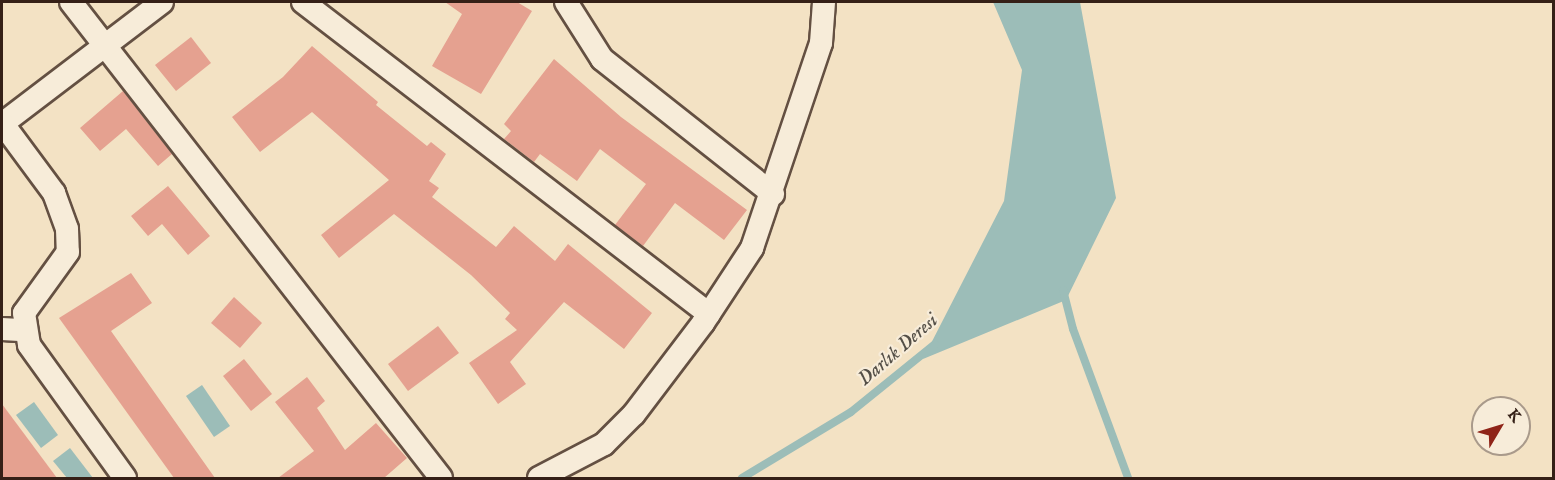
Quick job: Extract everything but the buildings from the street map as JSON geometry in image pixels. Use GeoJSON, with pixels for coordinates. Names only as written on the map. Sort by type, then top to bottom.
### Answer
{"type":"FeatureCollection","features":[{"type":"Feature","properties":{"kind":"street"},"geometry":{"type":"LineString","coordinates":[[71,2],[104,48],[441,478]]}},
{"type":"Feature","properties":{"kind":"street"},"geometry":{"type":"LineString","coordinates":[[124,478],[29,345],[24,330],[24,313],[68,252],[67,228],[54,193],[2,124],[162,2]]}},
{"type":"Feature","properties":{"kind":"street"},"geometry":{"type":"LineString","coordinates":[[303,2],[709,314]]}},
{"type":"Feature","properties":{"kind":"street"},"geometry":{"type":"LineString","coordinates":[[566,2],[602,59],[773,194]]}},
{"type":"Feature","properties":{"kind":"street"},"geometry":{"type":"LineString","coordinates":[[539,478],[604,444],[634,414],[709,314],[752,248],[773,194],[821,43],[824,2]]}},
{"type":"Feature","properties":{"kind":"street"},"geometry":{"type":"LineString","coordinates":[[2,329],[24,330]]}},
{"type":"Feature","properties":{"kind":"water"},"geometry":{"type":"Polygon","coordinates":[[[993,2],[1080,2],[1116,198],[1066,300],[923,359],[1004,201],[1022,70],[993,2]]]}},
{"type":"Feature","properties":{"kind":"water"},"geometry":{"type":"Polygon","coordinates":[[[202,385],[230,426],[214,437],[186,396],[202,385]]]}},
{"type":"Feature","properties":{"kind":"water"},"geometry":{"type":"Polygon","coordinates":[[[34,402],[58,435],[41,448],[16,415],[34,402]]]}},
{"type":"Feature","properties":{"kind":"water"},"geometry":{"type":"Polygon","coordinates":[[[70,448],[93,478],[67,478],[53,461],[70,448]]]}},
{"type":"Feature","properties":{"kind":"waterway"},"geometry":{"type":"LineString","coordinates":[[1063,290],[1073,329],[1128,478]]}},
{"type":"Feature","properties":{"kind":"waterway","name":"Darlık Deresi"},"geometry":{"type":"LineString","coordinates":[[742,478],[851,412],[935,344]]}}]}
